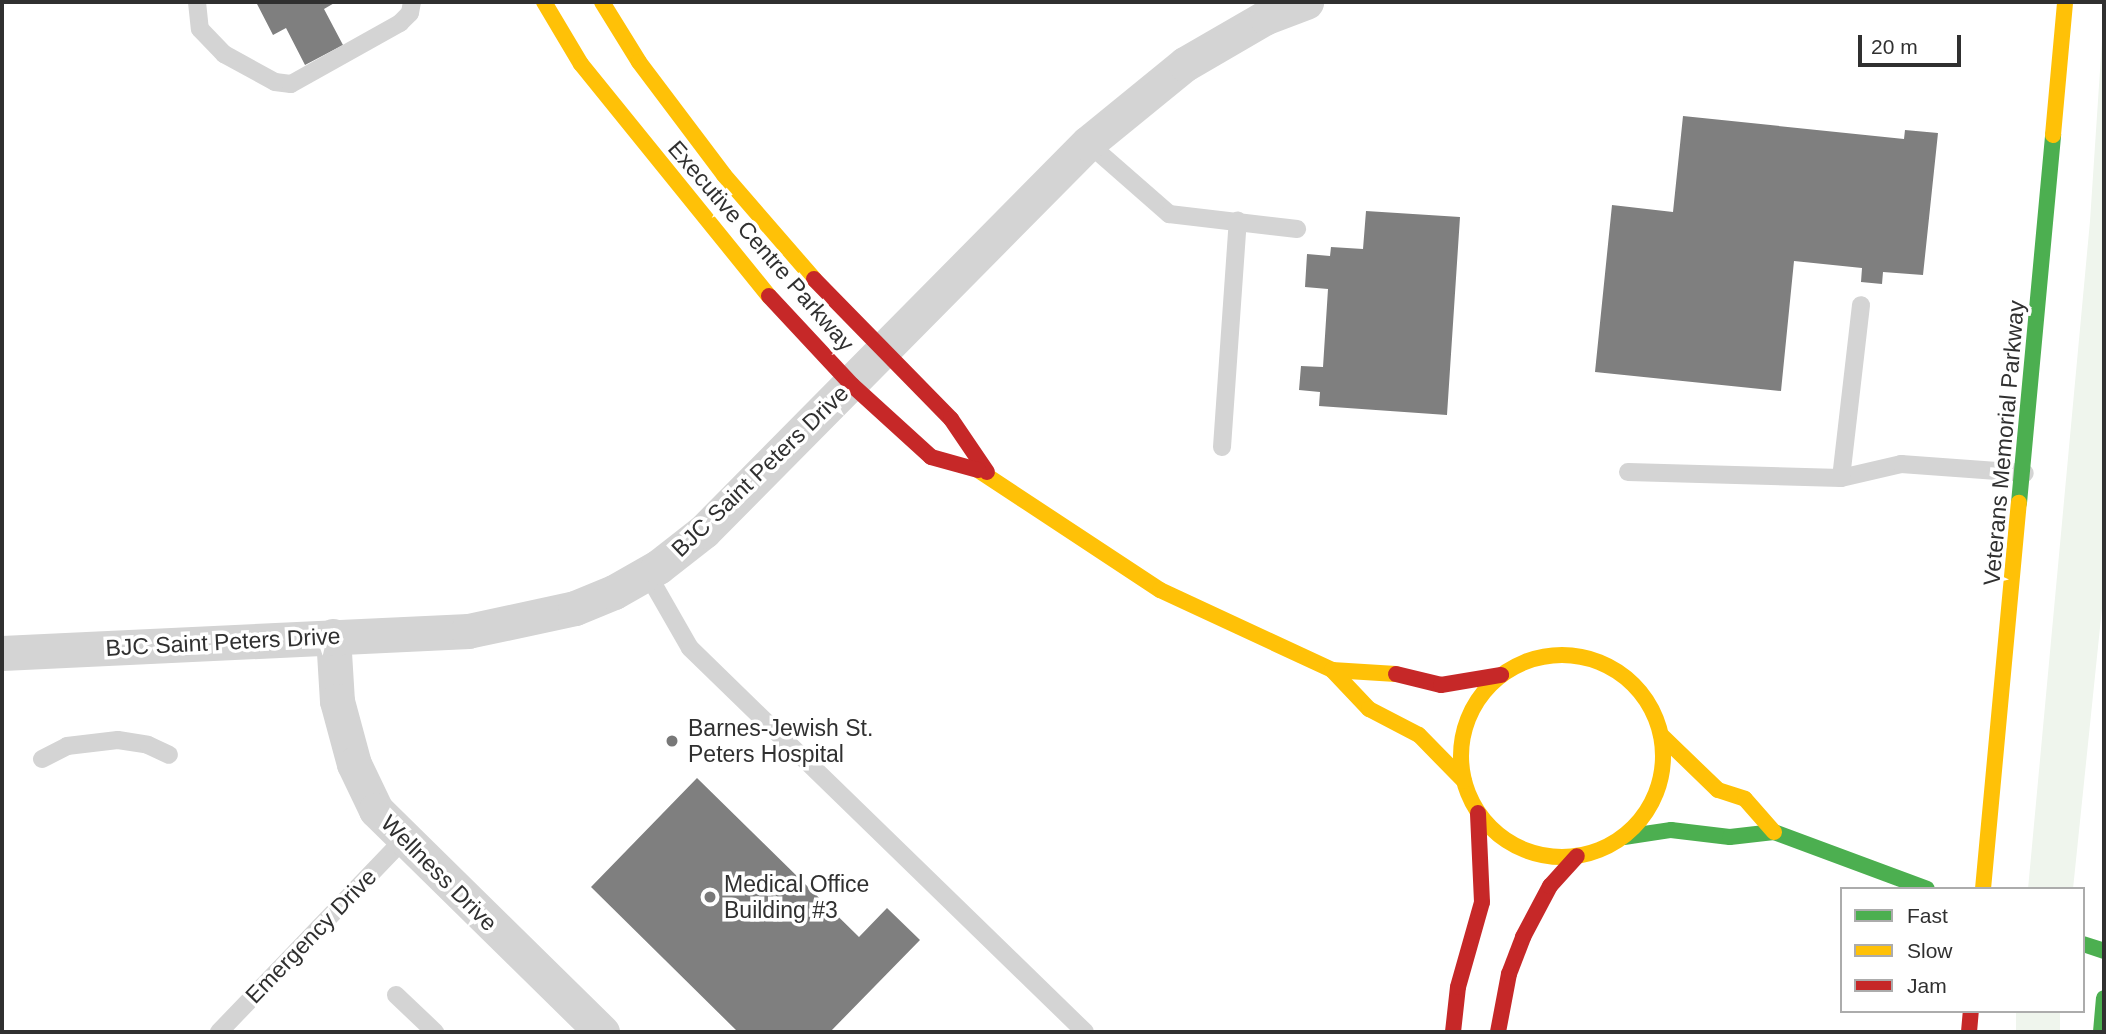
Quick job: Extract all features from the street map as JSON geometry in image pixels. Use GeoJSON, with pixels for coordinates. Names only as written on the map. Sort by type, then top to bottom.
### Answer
{"type":"FeatureCollection","features":[{"type":"Feature","properties":{"kind":"main road","name":"Executive Centre Parkway"},"geometry":{"type":"LineString","coordinates":[[544,2],[581,64],[743,267],[852,385],[931,457],[987,472],[1160,590],[1332,670],[1369,709],[1419,735],[1464,781]]}},
{"type":"Feature","properties":{"kind":"main road","name":"Executive Centre Parkway"},"geometry":{"type":"LineString","coordinates":[[602,2],[639,62],[723,175],[808,273],[951,419],[987,472]]}},
{"type":"Feature","properties":{"kind":"main road","name":"Veterans Memorial Parkway"},"geometry":{"type":"LineString","coordinates":[[1983,887],[2025,473],[2065,2]]}},
{"type":"Feature","properties":{"kind":"main road"},"geometry":{"type":"LineString","coordinates":[[1453,1032],[1458,988],[1482,902],[1478,813],[1464,781],[1461,745],[1466,722],[1476,701],[1501,675],[1532,658],[1555,654],[1601,662],[1639,690],[1661,736],[1718,790],[1745,799],[1774,832]]}},
{"type":"Feature","properties":{"kind":"main road","name":"Executive Centre Parkway"},"geometry":{"type":"LineString","coordinates":[[1332,670],[1382,670],[1441,685],[1501,675]]}},
{"type":"Feature","properties":{"kind":"main road"},"geometry":{"type":"LineString","coordinates":[[1478,813],[1512,845],[1534,854],[1577,856],[1603,849],[1623,837],[1653,801],[1661,778],[1661,736]]}},
{"type":"Feature","properties":{"kind":"main road"},"geometry":{"type":"LineString","coordinates":[[1623,837],[1671,830],[1730,837],[1774,832],[1921,887]]}},
{"type":"Feature","properties":{"kind":"main road"},"geometry":{"type":"LineString","coordinates":[[1498,1032],[1509,974],[1523,937],[1550,886],[1577,856]]}},
{"type":"Feature","properties":{"kind":"main road"},"geometry":{"type":"LineString","coordinates":[[2085,945],[2104,951]]}},
{"type":"Feature","properties":{"kind":"main road"},"geometry":{"type":"LineString","coordinates":[[2101,1032],[2104,998]]}},
{"type":"Feature","properties":{"kind":"main road"},"geometry":{"type":"LineString","coordinates":[[1969,1032],[1971,1013]]}},
{"type":"Feature","properties":{"kind":"street","name":"BJC Saint Peters Drive"},"geometry":{"type":"LineString","coordinates":[[2,653],[468,631],[576,608],[647,573],[704,531],[852,385],[884,348],[1088,143],[1185,64],[1266,17],[1306,2]]}},
{"type":"Feature","properties":{"kind":"street","name":"Wellness Drive"},"geometry":{"type":"LineString","coordinates":[[333,636],[337,701],[354,764],[376,810],[403,840],[602,1032]]}},
{"type":"Feature","properties":{"kind":"lane"},"geometry":{"type":"LineString","coordinates":[[197,2],[200,29],[224,54],[275,82],[291,84],[400,23],[410,13],[412,2]]}},
{"type":"Feature","properties":{"kind":"lane"},"geometry":{"type":"LineString","coordinates":[[1088,143],[1169,214],[1297,229]]}},
{"type":"Feature","properties":{"kind":"lane"},"geometry":{"type":"LineString","coordinates":[[1222,447],[1238,222]]}},
{"type":"Feature","properties":{"kind":"lane"},"geometry":{"type":"LineString","coordinates":[[1841,478],[1861,305]]}},
{"type":"Feature","properties":{"kind":"lane"},"geometry":{"type":"LineString","coordinates":[[1628,472],[1841,478],[1901,464],[2025,473]]}},
{"type":"Feature","properties":{"kind":"lane"},"geometry":{"type":"LineString","coordinates":[[647,573],[690,648],[1085,1032]]}},
{"type":"Feature","properties":{"kind":"lane"},"geometry":{"type":"LineString","coordinates":[[42,759],[67,746],[118,740],[148,745],[169,755]]}},
{"type":"Feature","properties":{"kind":"lane","name":"Emergency Drive"},"geometry":{"type":"LineString","coordinates":[[219,1032],[403,840]]}},
{"type":"Feature","properties":{"kind":"lane"},"geometry":{"type":"LineString","coordinates":[[396,995],[435,1032]]}},
{"type":"Feature","properties":{"kind":"shaded area"},"geometry":{"type":"Polygon","coordinates":[[[2104,10],[2104,589],[2073,887],[2028,887],[2090,221],[2104,10]]]}},
{"type":"Feature","properties":{"kind":"shaded area"},"geometry":{"type":"Polygon","coordinates":[[[2016,1013],[2060,1013],[2060,1032],[2016,1032],[2016,1013]]]}},
{"type":"Feature","properties":{"kind":"building"},"geometry":{"type":"Polygon","coordinates":[[[256,2],[336,2],[324,9],[343,45],[305,65],[286,28],[273,35],[256,2]]]}},
{"type":"Feature","properties":{"kind":"building"},"geometry":{"type":"Polygon","coordinates":[[[1683,116],[1904,139],[1905,130],[1938,133],[1923,275],[1883,272],[1882,284],[1861,282],[1862,268],[1794,261],[1781,391],[1595,372],[1612,205],[1673,212],[1683,116]]]}},
{"type":"Feature","properties":{"kind":"building"},"geometry":{"type":"Polygon","coordinates":[[[1366,211],[1460,217],[1447,415],[1319,406],[1320,392],[1299,390],[1301,366],[1323,367],[1328,289],[1305,287],[1307,254],[1330,256],[1331,247],[1363,249],[1366,211]]]}},
{"type":"Feature","properties":{"kind":"building","name":"Medical Office Building #3"},"geometry":{"type":"Polygon","coordinates":[[[697,778],[859,937],[887,908],[920,940],[830,1032],[738,1032],[591,887],[697,778]]]}},
{"type":"Feature","properties":{"kind":"traffic: fast"},"geometry":{"type":"LineString","coordinates":[[2019,503],[2053,135]]}},
{"type":"Feature","properties":{"kind":"traffic: fast"},"geometry":{"type":"LineString","coordinates":[[1624,837],[1671,830],[1730,837],[1774,832],[1922,887]]}},
{"type":"Feature","properties":{"kind":"traffic: fast"},"geometry":{"type":"LineString","coordinates":[[2085,945],[2104,951]]}},
{"type":"Feature","properties":{"kind":"traffic: fast"},"geometry":{"type":"LineString","coordinates":[[2101,1032],[2104,998]]}},
{"type":"Feature","properties":{"kind":"traffic: slow"},"geometry":{"type":"LineString","coordinates":[[544,2],[581,64],[769,296]]}},
{"type":"Feature","properties":{"kind":"traffic: slow"},"geometry":{"type":"LineString","coordinates":[[602,2],[639,62],[724,175],[814,279]]}},
{"type":"Feature","properties":{"kind":"traffic: slow"},"geometry":{"type":"LineString","coordinates":[[2053,135],[2065,2]]}},
{"type":"Feature","properties":{"kind":"traffic: slow"},"geometry":{"type":"LineString","coordinates":[[978,470],[1160,590],[1332,670],[1396,674]]}},
{"type":"Feature","properties":{"kind":"traffic: slow"},"geometry":{"type":"LineString","coordinates":[[1983,887],[2019,503]]}},
{"type":"Feature","properties":{"kind":"traffic: slow"},"geometry":{"type":"LineString","coordinates":[[1562,655],[1601,662],[1634,684],[1656,717],[1663,756],[1656,795],[1634,828],[1601,850],[1562,857],[1523,850],[1490,828],[1468,795],[1461,756],[1468,717],[1490,684],[1523,662],[1562,655]]}},
{"type":"Feature","properties":{"kind":"traffic: slow"},"geometry":{"type":"LineString","coordinates":[[1332,670],[1369,709],[1419,735],[1464,781]]}},
{"type":"Feature","properties":{"kind":"traffic: slow"},"geometry":{"type":"LineString","coordinates":[[1661,735],[1718,790],[1745,799],[1774,832]]}},
{"type":"Feature","properties":{"kind":"traffic: jam"},"geometry":{"type":"LineString","coordinates":[[814,279],[951,419],[987,472]]}},
{"type":"Feature","properties":{"kind":"traffic: jam"},"geometry":{"type":"LineString","coordinates":[[769,296],[852,385],[931,457],[978,470]]}},
{"type":"Feature","properties":{"kind":"traffic: jam"},"geometry":{"type":"LineString","coordinates":[[1396,674],[1441,685],[1501,675]]}},
{"type":"Feature","properties":{"kind":"traffic: jam"},"geometry":{"type":"LineString","coordinates":[[1453,1032],[1458,987],[1482,902],[1478,813]]}},
{"type":"Feature","properties":{"kind":"traffic: jam"},"geometry":{"type":"LineString","coordinates":[[1498,1032],[1509,974],[1523,937],[1550,886],[1577,856]]}},
{"type":"Feature","properties":{"kind":"traffic: jam"},"geometry":{"type":"LineString","coordinates":[[1969,1032],[1971,1013]]}},
{"type":"Feature","properties":{"kind":"place","name":"Barnes-Jewish St. Peters Hospital"},"geometry":{"type":"Point","coordinates":[672,741]}},
{"type":"Feature","properties":{"kind":"place","name":"Medical Office Building #3"},"geometry":{"type":"Point","coordinates":[710,897]}}]}
